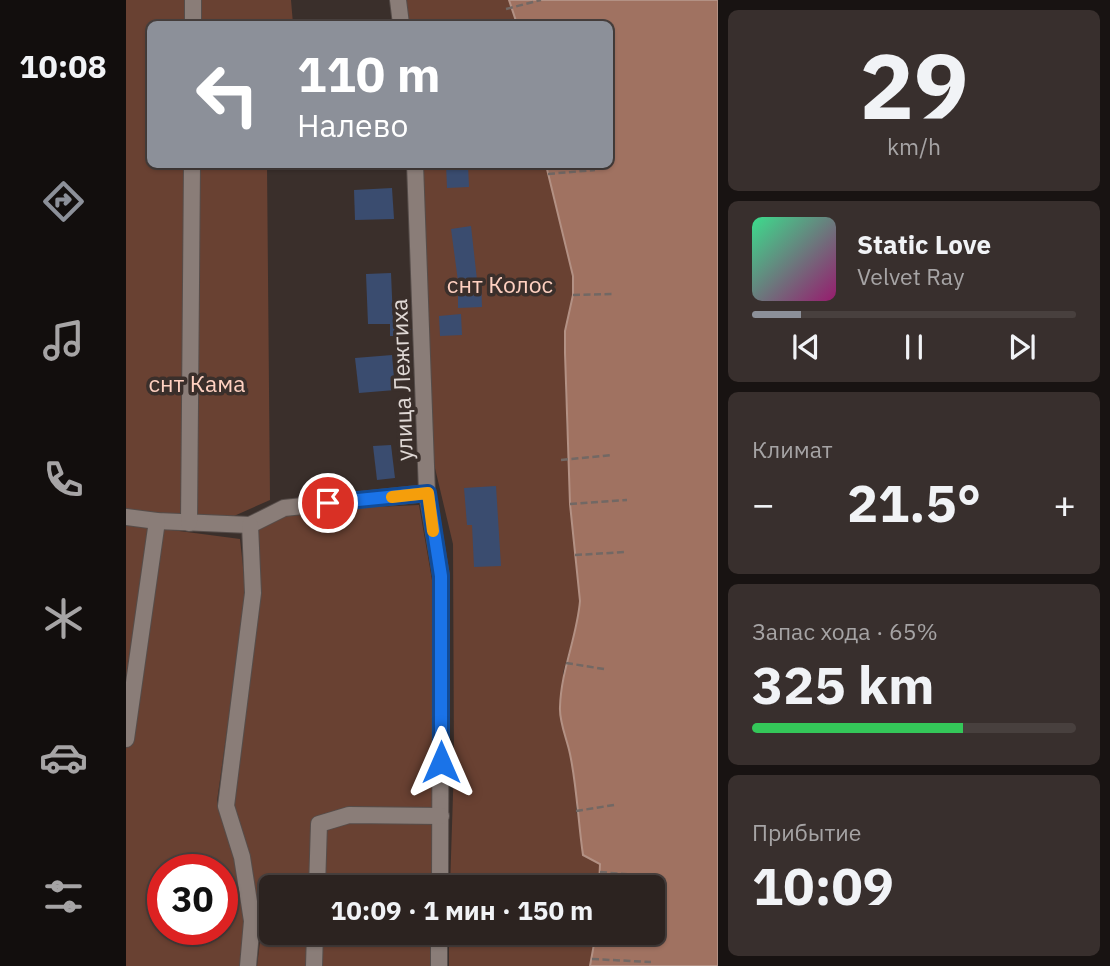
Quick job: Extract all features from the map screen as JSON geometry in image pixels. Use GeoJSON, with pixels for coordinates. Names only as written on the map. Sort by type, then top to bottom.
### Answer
{"type":"FeatureCollection","features":[{"type":"Feature","properties":{"kind":"street"},"geometry":{"type":"LineString","coordinates":[[193,0],[193,21]]}},
{"type":"Feature","properties":{"kind":"street"},"geometry":{"type":"LineString","coordinates":[[398,0],[401,21]]}},
{"type":"Feature","properties":{"kind":"street"},"geometry":{"type":"LineString","coordinates":[[189,523],[191,168]]}},
{"type":"Feature","properties":{"kind":"street","name":"улица Лежгиха"},"geometry":{"type":"LineString","coordinates":[[415,168],[428,493],[441,576],[440,875]]}},
{"type":"Feature","properties":{"kind":"street"},"geometry":{"type":"LineString","coordinates":[[126,517],[189,523],[250,524],[284,508],[428,493]]}},
{"type":"Feature","properties":{"kind":"street"},"geometry":{"type":"LineString","coordinates":[[126,739],[158,521]]}},
{"type":"Feature","properties":{"kind":"street"},"geometry":{"type":"LineString","coordinates":[[248,966],[252,921],[242,857],[226,806],[253,593],[250,524]]}},
{"type":"Feature","properties":{"kind":"street"},"geometry":{"type":"LineString","coordinates":[[317,875],[319,824],[349,815],[441,816]]}},
{"type":"Feature","properties":{"kind":"street"},"geometry":{"type":"LineString","coordinates":[[314,966],[315,945]]}},
{"type":"Feature","properties":{"kind":"street"},"geometry":{"type":"LineString","coordinates":[[439,945],[439,966]]}},
{"type":"Feature","properties":{"kind":"path"},"geometry":{"type":"LineString","coordinates":[[506,9],[541,0]]}},
{"type":"Feature","properties":{"kind":"path"},"geometry":{"type":"LineString","coordinates":[[548,174],[595,170]]}},
{"type":"Feature","properties":{"kind":"path"},"geometry":{"type":"LineString","coordinates":[[573,295],[614,294]]}},
{"type":"Feature","properties":{"kind":"path"},"geometry":{"type":"LineString","coordinates":[[561,460],[612,455]]}},
{"type":"Feature","properties":{"kind":"path"},"geometry":{"type":"LineString","coordinates":[[570,504],[627,500]]}},
{"type":"Feature","properties":{"kind":"path"},"geometry":{"type":"LineString","coordinates":[[575,555],[626,552]]}},
{"type":"Feature","properties":{"kind":"path"},"geometry":{"type":"LineString","coordinates":[[566,663],[604,669]]}},
{"type":"Feature","properties":{"kind":"path"},"geometry":{"type":"LineString","coordinates":[[576,811],[614,805]]}},
{"type":"Feature","properties":{"kind":"path"},"geometry":{"type":"LineString","coordinates":[[600,872],[635,875]]}},
{"type":"Feature","properties":{"kind":"path"},"geometry":{"type":"LineString","coordinates":[[592,959],[651,962]]}},
{"type":"Feature","properties":{"kind":"green space","name":"снт Кама"},"geometry":{"type":"Polygon","coordinates":[[[126,0],[291,0],[293,21],[147,21],[147,168],[267,168],[270,500],[234,516],[175,516],[126,511],[126,0]]]}},
{"type":"Feature","properties":{"kind":"green space"},"geometry":{"type":"Polygon","coordinates":[[[404,0],[509,0],[516,21],[408,21],[404,0]]]}},
{"type":"Feature","properties":{"kind":"green space","name":"снт Колос"},"geometry":{"type":"Polygon","coordinates":[[[422,168],[547,168],[566,235],[573,287],[565,337],[566,410],[580,601],[579,616],[563,673],[570,752],[577,794],[576,811],[600,864],[600,875],[450,875],[454,764],[453,544],[434,464],[422,168]]]}},
{"type":"Feature","properties":{"kind":"green space"},"geometry":{"type":"Polygon","coordinates":[[[419,505],[432,580],[433,875],[259,875],[259,912],[233,804],[256,529],[291,511],[419,505]]]}},
{"type":"Feature","properties":{"kind":"green space"},"geometry":{"type":"Polygon","coordinates":[[[126,524],[240,539],[246,595],[217,801],[233,854],[147,854],[147,945],[238,945],[238,871],[246,913],[243,966],[126,966],[126,524]]]}},
{"type":"Feature","properties":{"kind":"green space"},"geometry":{"type":"Polygon","coordinates":[[[260,945],[432,945],[431,966],[257,966],[260,945]]]}},
{"type":"Feature","properties":{"kind":"green space"},"geometry":{"type":"Polygon","coordinates":[[[449,945],[594,945],[590,966],[449,966],[449,945]]]}},
{"type":"Feature","properties":{"kind":"shaded area"},"geometry":{"type":"Polygon","coordinates":[[[509,0],[718,0],[718,966],[590,966],[594,945],[665,945],[665,875],[600,875],[600,864],[583,855],[572,766],[560,713],[563,680],[580,601],[570,504],[565,353],[565,331],[573,295],[573,276],[547,168],[613,168],[613,21],[516,21],[509,0]]]}},
{"type":"Feature","properties":{"kind":"building"},"geometry":{"type":"Polygon","coordinates":[[[446,168],[468,168],[469,187],[447,188],[446,168]]]}},
{"type":"Feature","properties":{"kind":"building"},"geometry":{"type":"Polygon","coordinates":[[[392,188],[394,219],[355,220],[354,190],[392,188]]]}},
{"type":"Feature","properties":{"kind":"building"},"geometry":{"type":"Polygon","coordinates":[[[471,226],[477,280],[481,279],[482,307],[458,308],[458,281],[451,229],[471,226]]]}},
{"type":"Feature","properties":{"kind":"building"},"geometry":{"type":"Polygon","coordinates":[[[391,273],[393,320],[410,319],[411,336],[390,336],[390,324],[368,324],[366,274],[391,273]]]}},
{"type":"Feature","properties":{"kind":"building"},"geometry":{"type":"Polygon","coordinates":[[[461,314],[462,335],[440,336],[439,316],[461,314]]]}},
{"type":"Feature","properties":{"kind":"building"},"geometry":{"type":"Polygon","coordinates":[[[392,355],[395,390],[359,393],[355,358],[392,355]]]}},
{"type":"Feature","properties":{"kind":"building"},"geometry":{"type":"Polygon","coordinates":[[[391,445],[395,478],[377,480],[373,446],[391,445]]]}},
{"type":"Feature","properties":{"kind":"building"},"geometry":{"type":"Polygon","coordinates":[[[496,486],[501,566],[474,567],[472,525],[467,525],[464,488],[496,486]]]}},
{"type":"Feature","properties":{"kind":"slow traffic"},"geometry":{"type":"LineString","coordinates":[[392,497],[428,493],[433,531]]}},
{"type":"Feature","properties":{"kind":"route"},"geometry":{"type":"LineString","coordinates":[[328,503],[428,493],[441,576],[441,762]]}}]}
